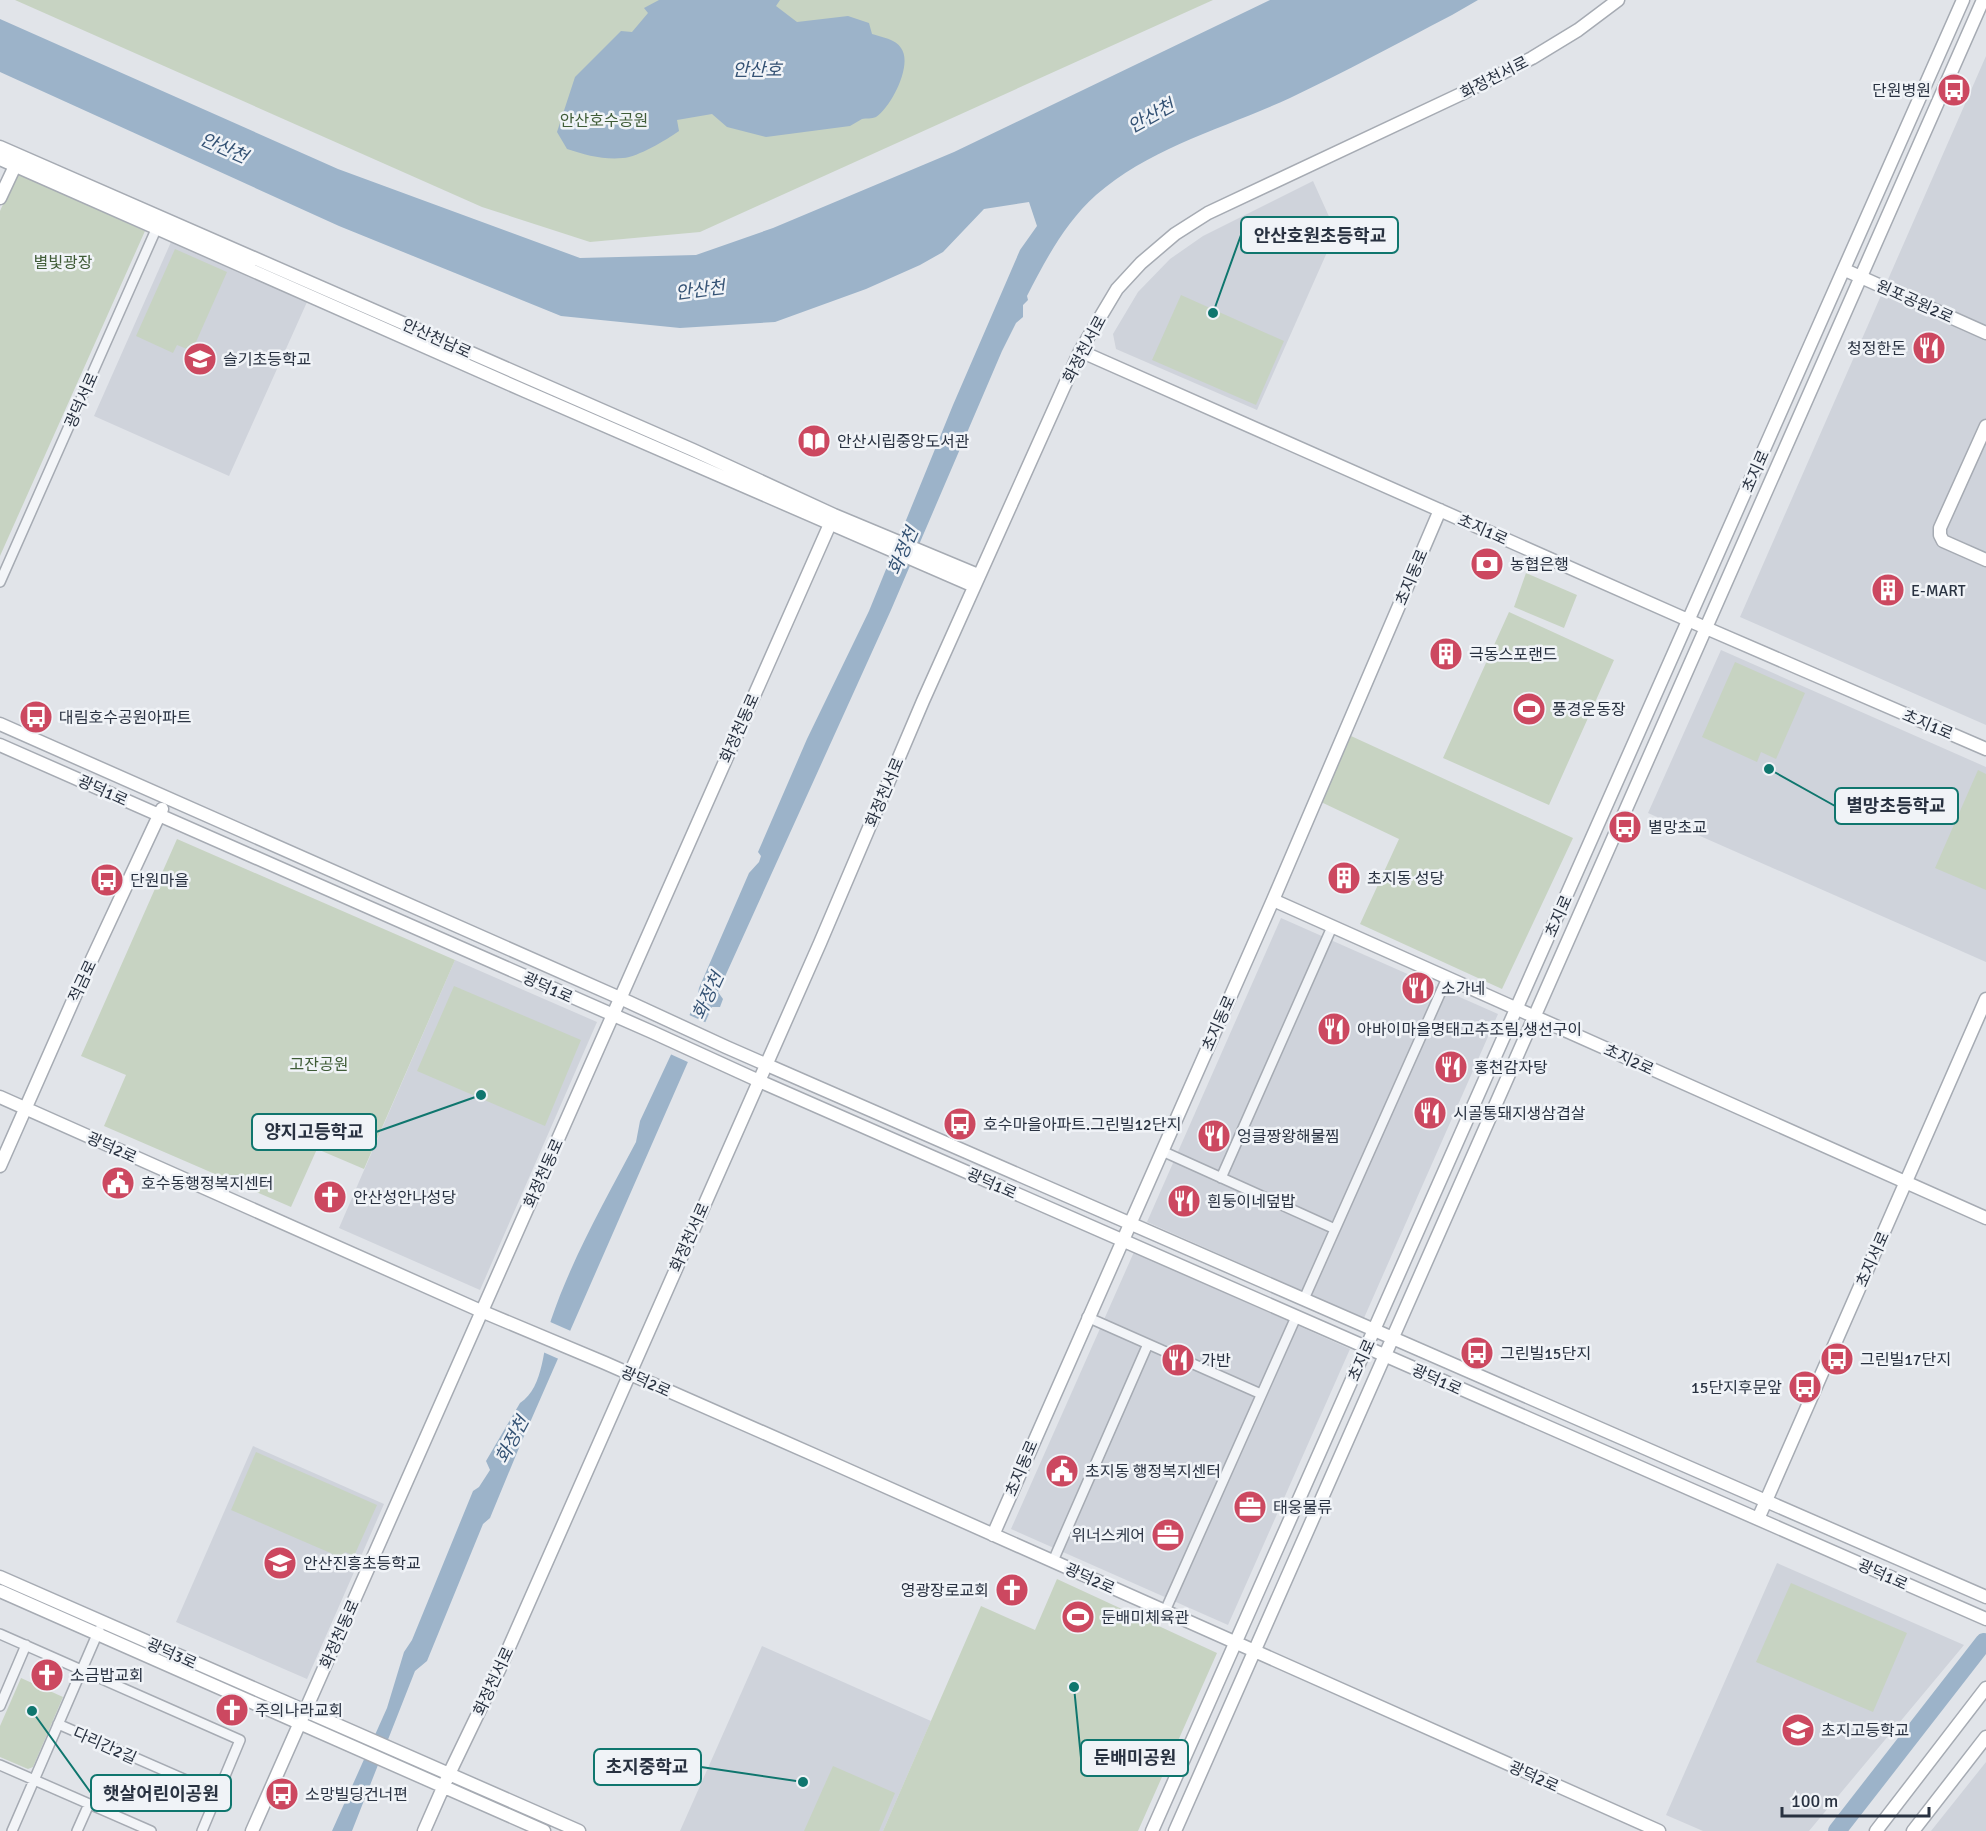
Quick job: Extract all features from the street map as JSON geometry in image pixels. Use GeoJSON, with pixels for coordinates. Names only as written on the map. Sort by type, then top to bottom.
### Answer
{"type":"FeatureCollection","features":[{"type":"Feature","properties":{"kind":"street","name":"화정천서로"},"geometry":{"type":"LineString","coordinates":[[424,1831],[500,1670],[765,1063],[820,943],[976,580],[1080,351],[1117,289],[1141,263],[1183,228],[1208,213],[1461,94],[1532,58],[1578,30],[1618,0]]}},
{"type":"Feature","properties":{"kind":"street","name":"초지로"},"geometry":{"type":"LineString","coordinates":[[1152,1831],[1963,0]]}},
{"type":"Feature","properties":{"kind":"street","name":"초지로"},"geometry":{"type":"LineString","coordinates":[[1175,1831],[1983,0]]}},
{"type":"Feature","properties":{"kind":"street","name":"안산천남로"},"geometry":{"type":"LineString","coordinates":[[0,147],[159,222]]}},
{"type":"Feature","properties":{"kind":"street","name":"안산천남로"},"geometry":{"type":"LineString","coordinates":[[0,159],[159,222],[693,450],[832,519],[976,580]]}},
{"type":"Feature","properties":{"kind":"street"},"geometry":{"type":"LineString","coordinates":[[0,198],[15,166]]}},
{"type":"Feature","properties":{"kind":"street","name":"광덕서로"},"geometry":{"type":"LineString","coordinates":[[0,582],[159,222]]}},
{"type":"Feature","properties":{"kind":"street","name":"원포공원2로"},"geometry":{"type":"LineString","coordinates":[[1845,270],[1986,333]]}},
{"type":"Feature","properties":{"kind":"street","name":"초지1로"},"geometry":{"type":"LineString","coordinates":[[1080,351],[1706,628],[1986,749]]}},
{"type":"Feature","properties":{"kind":"street"},"geometry":{"type":"LineString","coordinates":[[1986,426],[1940,528],[1940,535],[1943,541],[1986,560]]}},
{"type":"Feature","properties":{"kind":"street","name":"초지동로"},"geometry":{"type":"LineString","coordinates":[[993,1534],[1273,900],[1440,510]]}},
{"type":"Feature","properties":{"kind":"street","name":"화정천동로"},"geometry":{"type":"LineString","coordinates":[[252,1831],[832,519]]}},
{"type":"Feature","properties":{"kind":"street","name":"광덕1로"},"geometry":{"type":"LineString","coordinates":[[0,724],[726,1047],[1986,1597]]}},
{"type":"Feature","properties":{"kind":"street","name":"광덕1로"},"geometry":{"type":"LineString","coordinates":[[0,745],[1986,1619]]}},
{"type":"Feature","properties":{"kind":"street","name":"적금로"},"geometry":{"type":"LineString","coordinates":[[0,1166],[167,798]]}},
{"type":"Feature","properties":{"kind":"street","name":"초지2로"},"geometry":{"type":"LineString","coordinates":[[1273,900],[1986,1218]]}},
{"type":"Feature","properties":{"kind":"street"},"geometry":{"type":"LineString","coordinates":[[1221,1178],[1332,927]]}},
{"type":"Feature","properties":{"kind":"street"},"geometry":{"type":"LineString","coordinates":[[1304,1299],[1448,978]]}},
{"type":"Feature","properties":{"kind":"street","name":"초지서로"},"geometry":{"type":"LineString","coordinates":[[1758,1519],[1986,999]]}},
{"type":"Feature","properties":{"kind":"street","name":"광덕2로"},"geometry":{"type":"LineString","coordinates":[[0,1097],[993,1534],[1659,1831]]}},
{"type":"Feature","properties":{"kind":"street"},"geometry":{"type":"LineString","coordinates":[[1162,1151],[1335,1229]]}},
{"type":"Feature","properties":{"kind":"street"},"geometry":{"type":"LineString","coordinates":[[1087,1317],[1262,1394]]}},
{"type":"Feature","properties":{"kind":"street"},"geometry":{"type":"LineString","coordinates":[[1165,1611],[1296,1317]]}},
{"type":"Feature","properties":{"kind":"street"},"geometry":{"type":"LineString","coordinates":[[1053,1561],[1148,1344]]}},
{"type":"Feature","properties":{"kind":"street","name":"광덕3로"},"geometry":{"type":"LineString","coordinates":[[0,1577],[100,1628]]}},
{"type":"Feature","properties":{"kind":"street","name":"광덕3로"},"geometry":{"type":"LineString","coordinates":[[0,1590],[100,1628],[341,1734]]}},
{"type":"Feature","properties":{"kind":"street"},"geometry":{"type":"LineString","coordinates":[[12,1831],[100,1628]]}},
{"type":"Feature","properties":{"kind":"street"},"geometry":{"type":"LineString","coordinates":[[0,1634],[240,1740],[202,1831]]}},
{"type":"Feature","properties":{"kind":"street"},"geometry":{"type":"LineString","coordinates":[[1,1701],[26,1645]]}},
{"type":"Feature","properties":{"kind":"street"},"geometry":{"type":"LineString","coordinates":[[1876,1831],[1986,1688]]}},
{"type":"Feature","properties":{"kind":"street","name":"다리간2길"},"geometry":{"type":"LineString","coordinates":[[58,1724],[218,1794]]}},
{"type":"Feature","properties":{"kind":"street"},"geometry":{"type":"LineString","coordinates":[[341,1734],[410,1757],[579,1831]]}},
{"type":"Feature","properties":{"kind":"street"},"geometry":{"type":"LineString","coordinates":[[341,1734],[405,1769],[544,1831]]}},
{"type":"Feature","properties":{"kind":"street"},"geometry":{"type":"LineString","coordinates":[[1914,1831],[1986,1737]]}},
{"type":"Feature","properties":{"kind":"street"},"geometry":{"type":"LineString","coordinates":[[0,1765],[144,1830]]}},
{"type":"Feature","properties":{"kind":"street"},"geometry":{"type":"LineString","coordinates":[[77,1831],[89,1804]]}},
{"type":"Feature","properties":{"kind":"shaded area"},"geometry":{"type":"Polygon","coordinates":[[[1986,56],[1986,725],[1740,617],[1986,56]]]}},
{"type":"Feature","properties":{"kind":"shaded area"},"geometry":{"type":"Polygon","coordinates":[[[1313,181],[1336,232],[1257,410],[1116,349],[1113,334],[1138,292],[1170,259],[1203,236],[1313,181]]]}},
{"type":"Feature","properties":{"kind":"shaded area","name":"슬기초등학교"},"geometry":{"type":"Polygon","coordinates":[[[171,242],[307,302],[229,476],[94,416],[171,242]]]}},
{"type":"Feature","properties":{"kind":"shaded area"},"geometry":{"type":"Polygon","coordinates":[[[1721,650],[1986,767],[1986,962],[1648,813],[1721,650]]]}},
{"type":"Feature","properties":{"kind":"shaded area"},"geometry":{"type":"Polygon","coordinates":[[[1281,918],[1498,1014],[1364,1318],[1147,1222],[1281,918]]]}},
{"type":"Feature","properties":{"kind":"shaded area"},"geometry":{"type":"Polygon","coordinates":[[[455,960],[597,1022],[480,1290],[339,1228],[455,960]]]}},
{"type":"Feature","properties":{"kind":"shaded area"},"geometry":{"type":"Polygon","coordinates":[[[1134,1252],[1350,1349],[1228,1625],[1011,1529],[1134,1252]]]}},
{"type":"Feature","properties":{"kind":"shaded area","name":"안산진흥초등학교"},"geometry":{"type":"Polygon","coordinates":[[[253,1446],[384,1504],[307,1679],[176,1622],[253,1446]]]}},
{"type":"Feature","properties":{"kind":"shaded area","name":"초지고등학교"},"geometry":{"type":"Polygon","coordinates":[[[1777,1563],[1964,1645],[1809,1831],[1703,1831],[1666,1815],[1777,1563]]]}},
{"type":"Feature","properties":{"kind":"shaded area"},"geometry":{"type":"Polygon","coordinates":[[[762,1646],[931,1721],[883,1831],[680,1831],[762,1646]]]}},
{"type":"Feature","properties":{"kind":"shaded area"},"geometry":{"type":"Polygon","coordinates":[[[1986,1762],[1986,1831],[1931,1831],[1986,1762]]]}},
{"type":"Feature","properties":{"kind":"green space","name":"안산호수공원"},"geometry":{"type":"Polygon","coordinates":[[[15,0],[1213,0],[700,232],[590,242],[482,207],[15,0]]]}},
{"type":"Feature","properties":{"kind":"green space","name":"별빛광장"},"geometry":{"type":"Polygon","coordinates":[[[17,173],[145,231],[0,556],[0,211],[17,173]]]}},
{"type":"Feature","properties":{"kind":"green space"},"geometry":{"type":"Polygon","coordinates":[[[175,249],[227,272],[192,351],[177,345],[173,353],[136,336],[175,249]]]}},
{"type":"Feature","properties":{"kind":"green space"},"geometry":{"type":"Polygon","coordinates":[[[1181,295],[1284,341],[1256,405],[1152,360],[1181,295]]]}},
{"type":"Feature","properties":{"kind":"green space"},"geometry":{"type":"Polygon","coordinates":[[[1526,573],[1577,595],[1564,628],[1514,607],[1526,573]]]}},
{"type":"Feature","properties":{"kind":"green space","name":"풍경운동장"},"geometry":{"type":"Polygon","coordinates":[[[1509,612],[1614,660],[1549,805],[1443,758],[1509,612]]]}},
{"type":"Feature","properties":{"kind":"green space"},"geometry":{"type":"Polygon","coordinates":[[[1735,662],[1805,693],[1776,759],[1761,752],[1757,762],[1702,737],[1735,662]]]}},
{"type":"Feature","properties":{"kind":"green space"},"geometry":{"type":"Polygon","coordinates":[[[1351,736],[1573,838],[1502,989],[1360,924],[1399,839],[1321,802],[1351,736]]]}},
{"type":"Feature","properties":{"kind":"green space"},"geometry":{"type":"Polygon","coordinates":[[[1978,770],[1986,774],[1986,890],[1935,868],[1978,770]]]}},
{"type":"Feature","properties":{"kind":"green space","name":"고잔공원"},"geometry":{"type":"Polygon","coordinates":[[[177,839],[455,960],[364,1169],[317,1149],[291,1207],[104,1126],[126,1075],[81,1056],[177,839]]]}},
{"type":"Feature","properties":{"kind":"green space"},"geometry":{"type":"Polygon","coordinates":[[[454,986],[581,1040],[545,1126],[417,1071],[454,986]]]}},
{"type":"Feature","properties":{"kind":"green space"},"geometry":{"type":"Polygon","coordinates":[[[256,1452],[377,1505],[354,1556],[345,1552],[342,1558],[231,1510],[256,1452]]]}},
{"type":"Feature","properties":{"kind":"green space"},"geometry":{"type":"Polygon","coordinates":[[[1057,1579],[1217,1653],[1138,1831],[883,1831],[981,1606],[1035,1630],[1057,1579]]]}},
{"type":"Feature","properties":{"kind":"green space"},"geometry":{"type":"Polygon","coordinates":[[[1791,1583],[1907,1633],[1873,1712],[1756,1662],[1791,1583]]]}},
{"type":"Feature","properties":{"kind":"green space"},"geometry":{"type":"Polygon","coordinates":[[[21,1678],[63,1697],[33,1767],[28,1769],[0,1757],[0,1726],[21,1678]]]}},
{"type":"Feature","properties":{"kind":"green space"},"geometry":{"type":"Polygon","coordinates":[[[833,1766],[895,1793],[879,1831],[804,1831],[833,1766]]]}},
{"type":"Feature","properties":{"kind":"water","name":"안산호"},"geometry":{"type":"Polygon","coordinates":[[[659,0],[780,0],[776,6],[797,22],[848,16],[869,23],[872,34],[899,45],[904,55],[903,74],[894,95],[882,112],[876,117],[862,119],[850,126],[766,137],[727,127],[712,114],[677,120],[679,131],[652,148],[629,157],[602,158],[567,149],[557,132],[575,77],[621,31],[632,32],[648,13],[644,8],[659,0]]]}},
{"type":"Feature","properties":{"kind":"water"},"geometry":{"type":"Polygon","coordinates":[[[1270,0],[1478,0],[1311,88],[1164,151],[1140,164],[1117,178],[1096,195],[1075,217],[1057,242],[1027,296],[1028,300],[1023,305],[1023,317],[1016,323],[1002,351],[891,610],[718,992],[723,999],[720,1007],[712,1007],[490,1518],[483,1524],[427,1661],[415,1671],[352,1831],[332,1831],[387,1708],[404,1652],[412,1640],[473,1491],[479,1487],[490,1470],[486,1461],[520,1403],[528,1396],[539,1376],[548,1330],[559,1297],[590,1229],[636,1142],[640,1121],[697,999],[699,988],[749,873],[759,862],[761,856],[758,852],[807,739],[869,611],[953,405],[1020,250],[1037,226],[1029,202],[984,209],[943,252],[920,265],[866,289],[775,322],[680,328],[561,316],[339,226],[0,72],[0,19],[338,169],[580,258],[696,255],[773,228],[954,152],[1270,0]]]}},
{"type":"Feature","properties":{"kind":"pier"},"geometry":{"type":"Polygon","coordinates":[[[687,1014],[707,1023],[690,1063],[668,1053],[687,1014]]]}},
{"type":"Feature","properties":{"kind":"pier"},"geometry":{"type":"Polygon","coordinates":[[[548,1321],[573,1332],[561,1360],[543,1352],[548,1321]]]}},
{"type":"Feature","properties":{"kind":"waterway"},"geometry":{"type":"LineString","coordinates":[[1837,1831],[1984,1642]]}},
{"type":"Feature","properties":{"kind":"place","name":"단원병원"},"geometry":{"type":"Point","coordinates":[1954,90]}},
{"type":"Feature","properties":{"kind":"place","name":"안산호원초등학교"},"geometry":{"type":"Point","coordinates":[1213,313]}},
{"type":"Feature","properties":{"kind":"place","name":"청정한돈"},"geometry":{"type":"Point","coordinates":[1929,348]}},
{"type":"Feature","properties":{"kind":"place","name":"슬기초등학교"},"geometry":{"type":"Point","coordinates":[200,359]}},
{"type":"Feature","properties":{"kind":"place","name":"안산시립중앙도서관"},"geometry":{"type":"Point","coordinates":[814,441]}},
{"type":"Feature","properties":{"kind":"place","name":"농협은행"},"geometry":{"type":"Point","coordinates":[1487,564]}},
{"type":"Feature","properties":{"kind":"place","name":"E-MART"},"geometry":{"type":"Point","coordinates":[1888,590]}},
{"type":"Feature","properties":{"kind":"place","name":"극동스포랜드"},"geometry":{"type":"Point","coordinates":[1446,654]}},
{"type":"Feature","properties":{"kind":"place","name":"풍경운동장"},"geometry":{"type":"Point","coordinates":[1529,709]}},
{"type":"Feature","properties":{"kind":"place","name":"대림호수공원아파트"},"geometry":{"type":"Point","coordinates":[36,717]}},
{"type":"Feature","properties":{"kind":"place","name":"별망초등학교"},"geometry":{"type":"Point","coordinates":[1769,769]}},
{"type":"Feature","properties":{"kind":"place","name":"별망초교"},"geometry":{"type":"Point","coordinates":[1625,827]}},
{"type":"Feature","properties":{"kind":"place","name":"초지동 성당"},"geometry":{"type":"Point","coordinates":[1344,878]}},
{"type":"Feature","properties":{"kind":"place","name":"단원마을"},"geometry":{"type":"Point","coordinates":[107,880]}},
{"type":"Feature","properties":{"kind":"place","name":"소가네"},"geometry":{"type":"Point","coordinates":[1418,988]}},
{"type":"Feature","properties":{"kind":"place","name":"아바이마을명태고추조림,생선구이"},"geometry":{"type":"Point","coordinates":[1334,1029]}},
{"type":"Feature","properties":{"kind":"place","name":"홍천감자탕"},"geometry":{"type":"Point","coordinates":[1451,1067]}},
{"type":"Feature","properties":{"kind":"place","name":"양지고등학교"},"geometry":{"type":"Point","coordinates":[481,1095]}},
{"type":"Feature","properties":{"kind":"place","name":"시골통돼지생삼겹살"},"geometry":{"type":"Point","coordinates":[1430,1113]}},
{"type":"Feature","properties":{"kind":"place","name":"호수마을아파트.그린빌12단지"},"geometry":{"type":"Point","coordinates":[960,1124]}},
{"type":"Feature","properties":{"kind":"place","name":"엉클짱왕해물찜"},"geometry":{"type":"Point","coordinates":[1214,1136]}},
{"type":"Feature","properties":{"kind":"place","name":"호수동행정복지센터"},"geometry":{"type":"Point","coordinates":[118,1183]}},
{"type":"Feature","properties":{"kind":"place","name":"안산성안나성당"},"geometry":{"type":"Point","coordinates":[330,1197]}},
{"type":"Feature","properties":{"kind":"place","name":"흰둥이네덮밥"},"geometry":{"type":"Point","coordinates":[1184,1201]}},
{"type":"Feature","properties":{"kind":"place","name":"그린빌15단지"},"geometry":{"type":"Point","coordinates":[1477,1353]}},
{"type":"Feature","properties":{"kind":"place","name":"그린빌17단지"},"geometry":{"type":"Point","coordinates":[1837,1359]}},
{"type":"Feature","properties":{"kind":"place","name":"가반"},"geometry":{"type":"Point","coordinates":[1178,1360]}},
{"type":"Feature","properties":{"kind":"place","name":"15단지후문앞"},"geometry":{"type":"Point","coordinates":[1805,1387]}},
{"type":"Feature","properties":{"kind":"place","name":"초지동 행정복지센터"},"geometry":{"type":"Point","coordinates":[1062,1471]}},
{"type":"Feature","properties":{"kind":"place","name":"태웅물류"},"geometry":{"type":"Point","coordinates":[1250,1507]}},
{"type":"Feature","properties":{"kind":"place","name":"위너스케어"},"geometry":{"type":"Point","coordinates":[1168,1535]}},
{"type":"Feature","properties":{"kind":"place","name":"안산진흥초등학교"},"geometry":{"type":"Point","coordinates":[280,1563]}},
{"type":"Feature","properties":{"kind":"place","name":"영광장로교회"},"geometry":{"type":"Point","coordinates":[1012,1590]}},
{"type":"Feature","properties":{"kind":"place","name":"둔배미체육관"},"geometry":{"type":"Point","coordinates":[1078,1617]}},
{"type":"Feature","properties":{"kind":"place","name":"소금밥교회"},"geometry":{"type":"Point","coordinates":[47,1675]}},
{"type":"Feature","properties":{"kind":"place","name":"둔배미공원"},"geometry":{"type":"Point","coordinates":[1074,1687]}},
{"type":"Feature","properties":{"kind":"place","name":"주의나라교회"},"geometry":{"type":"Point","coordinates":[232,1710]}},
{"type":"Feature","properties":{"kind":"place","name":"햇살어린이공원"},"geometry":{"type":"Point","coordinates":[32,1711]}},
{"type":"Feature","properties":{"kind":"place","name":"초지고등학교"},"geometry":{"type":"Point","coordinates":[1798,1730]}},
{"type":"Feature","properties":{"kind":"place","name":"초지중학교"},"geometry":{"type":"Point","coordinates":[803,1782]}},
{"type":"Feature","properties":{"kind":"place","name":"소망빌딩건너편"},"geometry":{"type":"Point","coordinates":[282,1794]}},
{"type":"Feature","properties":{"kind":"water label","name":"안산천"},"geometry":{"type":"Point","coordinates":[1151,116]}},
{"type":"Feature","properties":{"kind":"water label","name":"안산천"},"geometry":{"type":"Point","coordinates":[224,148]}},
{"type":"Feature","properties":{"kind":"water label","name":"안산천"},"geometry":{"type":"Point","coordinates":[700,290]}},
{"type":"Feature","properties":{"kind":"water label","name":"화정천"},"geometry":{"type":"Point","coordinates":[903,551]}},
{"type":"Feature","properties":{"kind":"water label","name":"화정천"},"geometry":{"type":"Point","coordinates":[708,996]}},
{"type":"Feature","properties":{"kind":"water label","name":"화정천"},"geometry":{"type":"Point","coordinates":[512,1440]}}]}
